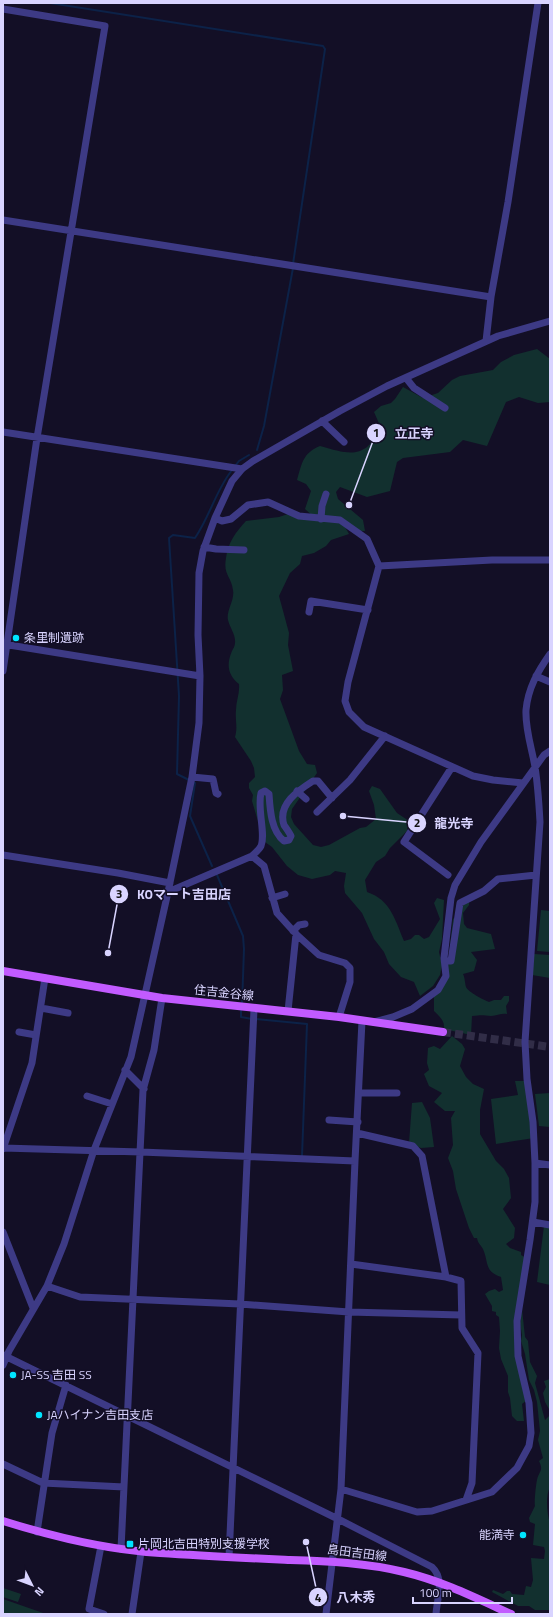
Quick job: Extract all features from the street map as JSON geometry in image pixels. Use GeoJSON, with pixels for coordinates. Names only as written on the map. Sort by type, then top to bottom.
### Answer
{"type":"FeatureCollection","features":[{"type":"Feature","properties":{"kind":"main road","name":"住吉金谷線"},"geometry":{"type":"LineString","coordinates":[[3,971],[162,998],[241,1007],[254,1015],[288,1011],[443,1032]]}},
{"type":"Feature","properties":{"kind":"main road","name":"島田吉田線"},"geometry":{"type":"LineString","coordinates":[[3,1521],[37,1532],[101,1546],[141,1552],[333,1562],[398,1570],[440,1583],[511,1614]]}},
{"type":"Feature","properties":{"kind":"street"},"geometry":{"type":"LineString","coordinates":[[486,341],[491,297],[508,202],[538,3]]}},
{"type":"Feature","properties":{"kind":"street"},"geometry":{"type":"LineString","coordinates":[[3,9],[105,26],[37,438],[5,644],[3,671]]}},
{"type":"Feature","properties":{"kind":"street"},"geometry":{"type":"LineString","coordinates":[[3,220],[491,297]]}},
{"type":"Feature","properties":{"kind":"street"},"geometry":{"type":"LineString","coordinates":[[3,432],[237,468],[322,421],[406,378],[498,336],[550,321]]}},
{"type":"Feature","properties":{"kind":"street"},"geometry":{"type":"LineString","coordinates":[[406,378],[414,388],[444,408]]}},
{"type":"Feature","properties":{"kind":"street"},"geometry":{"type":"LineString","coordinates":[[322,421],[344,442]]}},
{"type":"Feature","properties":{"kind":"street"},"geometry":{"type":"LineString","coordinates":[[3,1365],[5,1356],[47,1286],[64,1244],[94,1150],[131,1057],[170,883],[191,779],[199,723],[199,573],[204,547],[237,468]]}},
{"type":"Feature","properties":{"kind":"street"},"geometry":{"type":"LineString","coordinates":[[321,519],[322,506],[326,494]]}},
{"type":"Feature","properties":{"kind":"street"},"geometry":{"type":"LineString","coordinates":[[215,518],[222,521],[231,519],[248,504],[268,502],[299,516],[340,520],[367,539],[379,566],[348,682],[345,701],[349,712],[364,727],[473,776],[523,784]]}},
{"type":"Feature","properties":{"kind":"street"},"geometry":{"type":"LineString","coordinates":[[204,547],[216,550],[244,550]]}},
{"type":"Feature","properties":{"kind":"street"},"geometry":{"type":"LineString","coordinates":[[379,566],[492,560],[550,560]]}},
{"type":"Feature","properties":{"kind":"street"},"geometry":{"type":"LineString","coordinates":[[309,612],[311,601],[368,610]]}},
{"type":"Feature","properties":{"kind":"street"},"geometry":{"type":"LineString","coordinates":[[5,644],[200,676]]}},
{"type":"Feature","properties":{"kind":"street"},"geometry":{"type":"LineString","coordinates":[[341,1489],[417,1512],[432,1511],[492,1492],[517,1468],[528,1446],[531,1433],[529,1403],[518,1356],[517,1321],[535,1202],[536,1163],[533,1122],[527,1079],[525,1042],[540,822],[539,794],[526,722],[526,709],[531,686],[550,654]]}},
{"type":"Feature","properties":{"kind":"street"},"geometry":{"type":"LineString","coordinates":[[536,676],[550,682]]}},
{"type":"Feature","properties":{"kind":"street"},"geometry":{"type":"LineString","coordinates":[[317,812],[350,780],[385,736]]}},
{"type":"Feature","properties":{"kind":"street"},"geometry":{"type":"LineString","coordinates":[[374,1022],[393,1017],[412,1009],[438,990],[446,976],[445,961],[450,898],[455,885],[480,842],[544,755],[550,751]]}},
{"type":"Feature","properties":{"kind":"street"},"geometry":{"type":"LineString","coordinates":[[448,875],[404,842],[452,767]]}},
{"type":"Feature","properties":{"kind":"street"},"geometry":{"type":"LineString","coordinates":[[191,779],[213,779],[216,793],[218,794]]}},
{"type":"Feature","properties":{"kind":"street"},"geometry":{"type":"LineString","coordinates":[[168,892],[252,856],[262,845],[259,802],[261,793],[265,791],[269,794],[271,814],[278,837],[284,841],[289,840],[291,836],[284,824],[284,808],[298,791],[313,781],[318,781],[332,798]]}},
{"type":"Feature","properties":{"kind":"street"},"geometry":{"type":"LineString","coordinates":[[298,791],[306,799]]}},
{"type":"Feature","properties":{"kind":"street"},"geometry":{"type":"LineString","coordinates":[[3,855],[118,873],[170,883]]}},
{"type":"Feature","properties":{"kind":"street"},"geometry":{"type":"LineString","coordinates":[[252,856],[264,866],[277,913],[319,955],[345,963],[350,968],[350,982],[339,1017]]}},
{"type":"Feature","properties":{"kind":"street"},"geometry":{"type":"LineString","coordinates":[[445,961],[451,961],[460,903],[484,891],[498,879],[536,875]]}},
{"type":"Feature","properties":{"kind":"street"},"geometry":{"type":"LineString","coordinates":[[272,898],[285,894]]}},
{"type":"Feature","properties":{"kind":"street"},"geometry":{"type":"LineString","coordinates":[[288,1011],[295,932],[299,925],[305,924]]}},
{"type":"Feature","properties":{"kind":"street"},"geometry":{"type":"LineString","coordinates":[[45,978],[32,1063],[3,1148],[94,1150],[355,1161]]}},
{"type":"Feature","properties":{"kind":"street"},"geometry":{"type":"LineString","coordinates":[[121,1549],[144,1089],[154,1050],[162,998]]}},
{"type":"Feature","properties":{"kind":"street"},"geometry":{"type":"LineString","coordinates":[[40,1008],[68,1013]]}},
{"type":"Feature","properties":{"kind":"street"},"geometry":{"type":"LineString","coordinates":[[229,1557],[254,1015]]}},
{"type":"Feature","properties":{"kind":"street"},"geometry":{"type":"LineString","coordinates":[[326,1614],[341,1489],[362,1021]]}},
{"type":"Feature","properties":{"kind":"street"},"geometry":{"type":"LineString","coordinates":[[19,1032],[36,1035]]}},
{"type":"Feature","properties":{"kind":"street"},"geometry":{"type":"LineString","coordinates":[[125,1070],[144,1089]]}},
{"type":"Feature","properties":{"kind":"street"},"geometry":{"type":"LineString","coordinates":[[359,1093],[397,1093]]}},
{"type":"Feature","properties":{"kind":"street"},"geometry":{"type":"LineString","coordinates":[[87,1096],[112,1104]]}},
{"type":"Feature","properties":{"kind":"street"},"geometry":{"type":"LineString","coordinates":[[329,1120],[358,1122]]}},
{"type":"Feature","properties":{"kind":"street"},"geometry":{"type":"LineString","coordinates":[[357,1133],[412,1146],[422,1156],[446,1277]]}},
{"type":"Feature","properties":{"kind":"street"},"geometry":{"type":"LineString","coordinates":[[536,1163],[550,1165]]}},
{"type":"Feature","properties":{"kind":"street"},"geometry":{"type":"LineString","coordinates":[[532,1222],[550,1225]]}},
{"type":"Feature","properties":{"kind":"street"},"geometry":{"type":"LineString","coordinates":[[3,1232],[33,1308]]}},
{"type":"Feature","properties":{"kind":"street"},"geometry":{"type":"LineString","coordinates":[[351,1264],[446,1277],[460,1281],[462,1328],[478,1352],[472,1483],[466,1500]]}},
{"type":"Feature","properties":{"kind":"street"},"geometry":{"type":"LineString","coordinates":[[47,1286],[80,1297],[240,1304],[350,1312],[461,1315]]}},
{"type":"Feature","properties":{"kind":"street"},"geometry":{"type":"LineString","coordinates":[[5,1356],[233,1467],[432,1567],[438,1572],[440,1583],[436,1614]]}},
{"type":"Feature","properties":{"kind":"street"},"geometry":{"type":"LineString","coordinates":[[37,1532],[43,1482],[52,1433],[66,1385]]}},
{"type":"Feature","properties":{"kind":"street"},"geometry":{"type":"LineString","coordinates":[[3,1464],[43,1482],[124,1488]]}},
{"type":"Feature","properties":{"kind":"street"},"geometry":{"type":"LineString","coordinates":[[101,1546],[89,1609],[104,1614]]}},
{"type":"Feature","properties":{"kind":"street"},"geometry":{"type":"LineString","coordinates":[[132,1614],[141,1552]]}},
{"type":"Feature","properties":{"kind":"green space"},"geometry":{"type":"Polygon","coordinates":[[[537,349],[550,359],[550,402],[538,403],[519,397],[506,402],[487,446],[463,440],[450,452],[403,458],[397,462],[390,491],[367,497],[340,487],[336,492],[338,499],[363,520],[365,531],[350,531],[344,525],[349,534],[331,540],[326,546],[314,553],[302,556],[300,564],[290,573],[279,596],[289,633],[288,645],[293,671],[282,675],[283,690],[280,699],[299,751],[307,764],[315,765],[317,773],[292,809],[291,817],[294,824],[313,845],[321,847],[329,845],[360,828],[366,827],[376,819],[374,805],[369,791],[372,786],[380,789],[397,813],[409,821],[407,831],[390,848],[385,856],[376,862],[365,880],[367,892],[382,900],[387,905],[395,918],[404,941],[411,939],[415,935],[419,935],[424,939],[429,937],[440,919],[434,903],[437,898],[444,900],[442,939],[439,952],[442,965],[440,975],[433,986],[420,996],[414,982],[401,977],[389,964],[384,952],[374,939],[362,913],[345,893],[344,886],[346,873],[335,871],[330,875],[312,879],[298,875],[287,866],[272,847],[265,842],[252,801],[253,795],[249,788],[249,783],[255,777],[254,768],[235,737],[236,707],[239,684],[232,677],[229,669],[230,656],[235,645],[235,640],[228,620],[228,613],[233,594],[232,585],[226,572],[225,564],[227,552],[233,538],[246,521],[279,517],[288,514],[315,518],[305,509],[311,491],[306,484],[297,480],[304,459],[310,452],[320,446],[349,452],[363,450],[375,438],[381,428],[374,412],[381,406],[391,403],[403,387],[423,398],[438,393],[452,380],[460,376],[493,370],[501,362],[514,355],[537,349]]]}},
{"type":"Feature","properties":{"kind":"green space"},"geometry":{"type":"Polygon","coordinates":[[[469,900],[469,905],[463,913],[464,924],[467,928],[491,934],[495,949],[471,952],[477,960],[474,971],[463,974],[466,987],[480,998],[489,1002],[501,1000],[504,996],[509,996],[509,1001],[506,1006],[507,1014],[472,1016],[471,1035],[444,1029],[443,1021],[434,1011],[434,992],[448,965],[453,918],[456,921],[462,906],[469,900]]]}},
{"type":"Feature","properties":{"kind":"green space"},"geometry":{"type":"Polygon","coordinates":[[[541,910],[550,911],[550,952],[537,951],[541,910]]]}},
{"type":"Feature","properties":{"kind":"green space"},"geometry":{"type":"Polygon","coordinates":[[[534,954],[550,955],[550,978],[532,975],[534,954]]]}},
{"type":"Feature","properties":{"kind":"green space"},"geometry":{"type":"Polygon","coordinates":[[[452,1036],[462,1044],[465,1049],[460,1066],[466,1077],[473,1084],[484,1089],[480,1110],[480,1134],[496,1161],[504,1169],[509,1178],[511,1198],[503,1209],[515,1228],[514,1238],[506,1244],[510,1248],[521,1252],[521,1255],[526,1258],[516,1329],[527,1400],[522,1404],[524,1421],[517,1421],[512,1416],[508,1392],[508,1376],[501,1359],[499,1348],[499,1317],[496,1315],[496,1312],[492,1311],[492,1306],[485,1294],[495,1289],[499,1292],[503,1290],[501,1277],[489,1269],[483,1249],[477,1238],[474,1238],[469,1228],[456,1189],[453,1171],[448,1158],[453,1145],[451,1118],[455,1111],[445,1111],[434,1102],[442,1093],[429,1086],[424,1074],[429,1070],[427,1063],[428,1048],[434,1046],[440,1049],[452,1036]]]}},
{"type":"Feature","properties":{"kind":"green space"},"geometry":{"type":"Polygon","coordinates":[[[515,1081],[525,1081],[534,1138],[496,1144],[491,1099],[518,1095],[515,1081]]]}},
{"type":"Feature","properties":{"kind":"green space"},"geometry":{"type":"Polygon","coordinates":[[[550,1093],[550,1127],[539,1126],[535,1094],[550,1093]]]}},
{"type":"Feature","properties":{"kind":"green space"},"geometry":{"type":"Polygon","coordinates":[[[422,1102],[430,1118],[434,1147],[421,1148],[409,1143],[412,1103],[422,1102]]]}},
{"type":"Feature","properties":{"kind":"green space"},"geometry":{"type":"Polygon","coordinates":[[[544,1226],[550,1227],[550,1285],[537,1282],[544,1226]]]}},
{"type":"Feature","properties":{"kind":"green space"},"geometry":{"type":"Polygon","coordinates":[[[522,1309],[525,1337],[528,1341],[530,1362],[537,1376],[535,1383],[545,1420],[550,1415],[550,1487],[547,1495],[547,1505],[550,1524],[550,1610],[535,1610],[529,1606],[518,1606],[492,1592],[493,1590],[503,1594],[510,1591],[512,1594],[524,1595],[526,1586],[531,1587],[533,1580],[531,1558],[544,1559],[545,1551],[544,1547],[533,1545],[535,1524],[530,1522],[529,1518],[535,1506],[537,1482],[541,1469],[539,1461],[543,1458],[538,1440],[540,1431],[537,1402],[534,1390],[529,1380],[525,1354],[521,1341],[522,1335],[520,1323],[522,1309]]]}},
{"type":"Feature","properties":{"kind":"green space"},"geometry":{"type":"Polygon","coordinates":[[[550,1379],[549,1409],[545,1402],[543,1393],[546,1387],[544,1381],[550,1379]]]}},
{"type":"Feature","properties":{"kind":"green space"},"geometry":{"type":"Polygon","coordinates":[[[3,1588],[21,1594],[18,1602],[3,1597],[3,1588]]]}},
{"type":"Feature","properties":{"kind":"green space"},"geometry":{"type":"Polygon","coordinates":[[[3,1599],[46,1614],[3,1614],[3,1599]]]}},
{"type":"Feature","properties":{"kind":"waterway"},"geometry":{"type":"LineString","coordinates":[[50,3],[323,46],[325,49],[293,264]]}},
{"type":"Feature","properties":{"kind":"waterway"},"geometry":{"type":"LineString","coordinates":[[257,450],[264,426],[293,268]]}},
{"type":"Feature","properties":{"kind":"waterway"},"geometry":{"type":"LineString","coordinates":[[235,466],[239,461],[249,455]]}},
{"type":"Feature","properties":{"kind":"waterway"},"geometry":{"type":"LineString","coordinates":[[212,866],[190,816],[195,783],[177,774],[179,696],[169,538],[173,535],[195,538],[226,478],[232,470]]}},
{"type":"Feature","properties":{"kind":"waterway"},"geometry":{"type":"LineString","coordinates":[[217,875],[243,936],[242,1005]]}},
{"type":"Feature","properties":{"kind":"waterway"},"geometry":{"type":"LineString","coordinates":[[241,1009],[241,1017],[252,1019]]}},
{"type":"Feature","properties":{"kind":"waterway"},"geometry":{"type":"LineString","coordinates":[[256,1019],[307,1024],[302,1156]]}},
{"type":"Feature","properties":{"kind":"tunnel"},"geometry":{"type":"LineString","coordinates":[[443,1032],[550,1047]]}},
{"type":"Feature","properties":{"kind":"place","name":"立正寺"},"geometry":{"type":"Point","coordinates":[349,505]}},
{"type":"Feature","properties":{"kind":"place","name":"条里制遺跡"},"geometry":{"type":"Point","coordinates":[16,638]}},
{"type":"Feature","properties":{"kind":"place","name":"龍光寺"},"geometry":{"type":"Point","coordinates":[343,816]}},
{"type":"Feature","properties":{"kind":"place","name":"KOマート吉田店"},"geometry":{"type":"Point","coordinates":[108,953]}},
{"type":"Feature","properties":{"kind":"place","name":"JA-SS 吉田 SS"},"geometry":{"type":"Point","coordinates":[13,1375]}},
{"type":"Feature","properties":{"kind":"place","name":"JAハイナン吉田支店"},"geometry":{"type":"Point","coordinates":[39,1415]}},
{"type":"Feature","properties":{"kind":"place","name":"能満寺"},"geometry":{"type":"Point","coordinates":[523,1535]}},
{"type":"Feature","properties":{"kind":"place","name":"八木秀"},"geometry":{"type":"Point","coordinates":[306,1542]}},
{"type":"Feature","properties":{"kind":"place","name":"片岡北吉田特別支援学校"},"geometry":{"type":"Point","coordinates":[130,1544]}}]}
